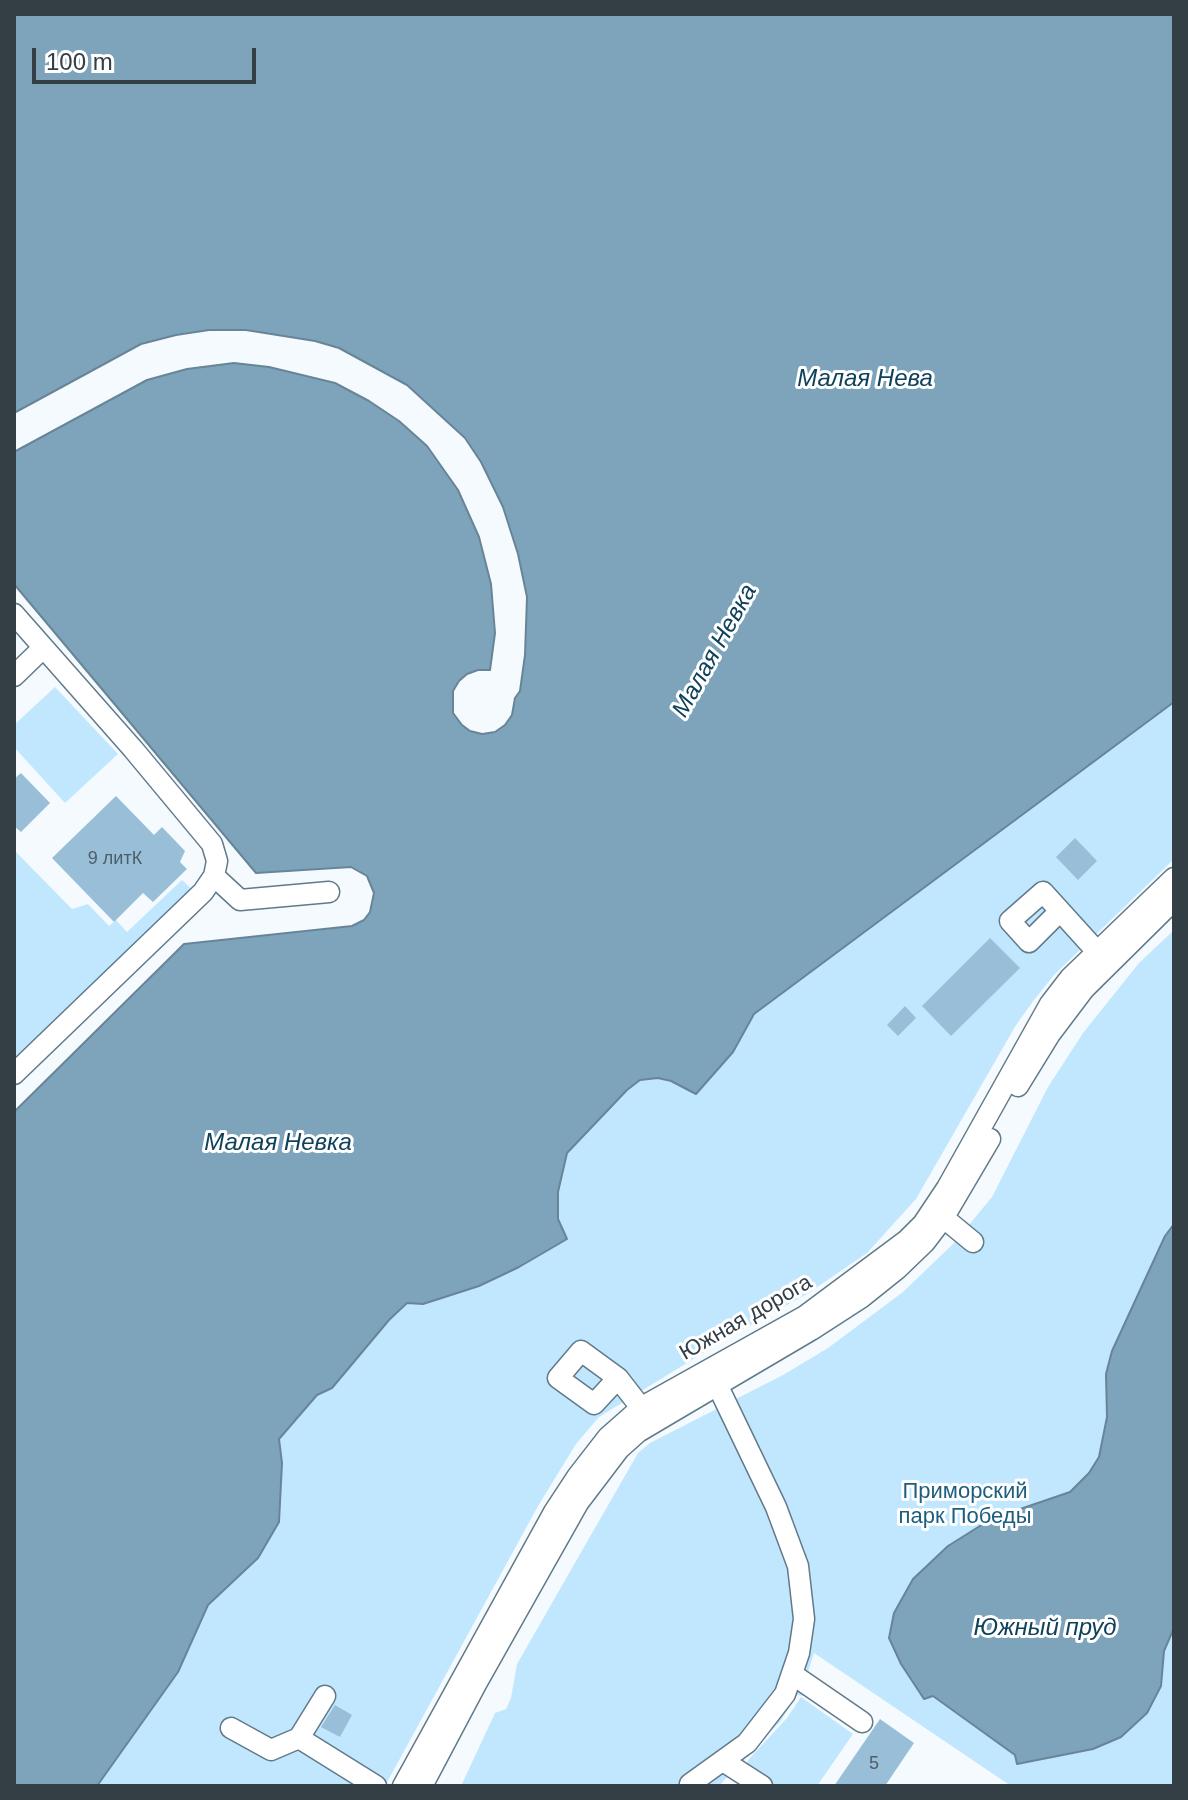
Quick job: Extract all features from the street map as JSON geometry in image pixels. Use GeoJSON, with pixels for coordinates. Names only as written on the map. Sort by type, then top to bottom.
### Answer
{"type":"FeatureCollection","features":[{"type":"Feature","properties":{"kind":"street"},"geometry":{"type":"LineString","coordinates":[[14,614],[212,844],[217,861],[214,876],[203,892],[14,1074]]}},
{"type":"Feature","properties":{"kind":"street"},"geometry":{"type":"LineString","coordinates":[[14,676],[43,648]]}},
{"type":"Feature","properties":{"kind":"street"},"geometry":{"type":"LineString","coordinates":[[214,876],[240,900],[329,892]]}},
{"type":"Feature","properties":{"kind":"street","name":"Южная дорога"},"geometry":{"type":"LineString","coordinates":[[1102,958],[1174,878]]}},
{"type":"Feature","properties":{"kind":"street","name":"Южная дорога"},"geometry":{"type":"LineString","coordinates":[[403,1786],[562,1500],[608,1437],[714,1376],[818,1307],[939,1213],[975,1139],[1044,1030],[1070,978],[1102,958],[1174,900]]}},
{"type":"Feature","properties":{"kind":"street"},"geometry":{"type":"LineString","coordinates":[[1060,911],[1102,958]]}},
{"type":"Feature","properties":{"kind":"street"},"geometry":{"type":"LineString","coordinates":[[939,1213],[973,1242]]}},
{"type":"Feature","properties":{"kind":"street"},"geometry":{"type":"LineString","coordinates":[[690,1784],[747,1743],[785,1694],[799,1653],[804,1619],[798,1566],[776,1507],[714,1376]]}},
{"type":"Feature","properties":{"kind":"street"},"geometry":{"type":"LineString","coordinates":[[618,1378],[647,1415]]}},
{"type":"Feature","properties":{"kind":"street","name":"Южная дорога"},"geometry":{"type":"LineString","coordinates":[[422,1786],[578,1503],[647,1415]]}},
{"type":"Feature","properties":{"kind":"street"},"geometry":{"type":"LineString","coordinates":[[792,1674],[862,1722]]}},
{"type":"Feature","properties":{"kind":"street"},"geometry":{"type":"LineString","coordinates":[[231,1728],[271,1750],[299,1738],[325,1696]]}},
{"type":"Feature","properties":{"kind":"street"},"geometry":{"type":"LineString","coordinates":[[299,1738],[376,1786]]}},
{"type":"Feature","properties":{"kind":"street"},"geometry":{"type":"LineString","coordinates":[[723,1761],[762,1786]]}},
{"type":"Feature","properties":{"kind":"green space"},"geometry":{"type":"Polygon","coordinates":[[[55,687],[118,754],[65,803],[14,747],[14,725],[55,687]]]}},
{"type":"Feature","properties":{"kind":"green space"},"geometry":{"type":"Polygon","coordinates":[[[1174,702],[1174,859],[1054,975],[1034,1000],[1016,1025],[916,1199],[867,1253],[807,1294],[734,1334],[599,1417],[576,1444],[538,1506],[385,1786],[97,1786],[178,1672],[208,1605],[258,1558],[282,1463],[279,1439],[317,1395],[332,1388],[389,1320],[407,1303],[423,1304],[479,1286],[567,1239],[558,1219],[558,1192],[567,1153],[627,1090],[640,1080],[658,1078],[688,1088],[733,1052],[754,1014],[1174,702]]]}},
{"type":"Feature","properties":{"kind":"green space"},"geometry":{"type":"Polygon","coordinates":[[[14,850],[72,909],[88,904],[109,926],[116,920],[127,932],[182,880],[193,890],[14,1063],[14,850]]]}},
{"type":"Feature","properties":{"kind":"green space","name":"Приморский парк Победы"},"geometry":{"type":"Polygon","coordinates":[[[1174,930],[1174,1786],[1011,1786],[814,1653],[808,1672],[818,1679],[806,1696],[797,1695],[780,1722],[744,1757],[745,1763],[719,1786],[461,1786],[495,1713],[506,1709],[517,1664],[638,1453],[650,1443],[783,1375],[828,1348],[903,1292],[954,1243],[992,1197],[1048,1087],[1083,1033],[1139,963],[1174,930]]]}},
{"type":"Feature","properties":{"kind":"green space"},"geometry":{"type":"Polygon","coordinates":[[[801,1697],[853,1734],[817,1786],[773,1786],[745,1766],[801,1697]]]}},
{"type":"Feature","properties":{"kind":"water"},"geometry":{"type":"Polygon","coordinates":[[[14,14],[1174,14],[1174,702],[754,1014],[733,1052],[696,1094],[658,1078],[640,1080],[627,1090],[567,1153],[558,1192],[558,1219],[567,1239],[479,1286],[423,1304],[407,1303],[389,1320],[332,1388],[317,1395],[279,1439],[282,1463],[279,1522],[258,1558],[208,1605],[178,1672],[97,1786],[14,1786],[14,1112],[184,944],[352,926],[364,920],[370,912],[374,893],[367,876],[351,867],[256,873],[14,584],[14,452],[147,380],[187,369],[234,363],[269,367],[335,383],[399,421],[427,446],[458,490],[479,537],[491,584],[495,633],[490,670],[467,674],[453,691],[453,713],[470,731],[482,734],[495,732],[512,715],[515,698],[520,691],[525,655],[527,597],[503,507],[481,462],[465,438],[407,385],[339,348],[246,330],[209,330],[176,335],[141,344],[14,413],[14,14]]]}},
{"type":"Feature","properties":{"kind":"water","name":"Южный пруд"},"geometry":{"type":"Polygon","coordinates":[[[1174,1224],[1174,1628],[1164,1651],[1161,1686],[1147,1713],[1121,1737],[1093,1749],[1017,1764],[1015,1755],[933,1696],[924,1699],[901,1664],[889,1638],[894,1613],[913,1579],[948,1546],[991,1519],[1070,1492],[1089,1473],[1099,1457],[1107,1417],[1106,1374],[1112,1351],[1165,1236],[1174,1224]]]}},
{"type":"Feature","properties":{"kind":"building"},"geometry":{"type":"Polygon","coordinates":[[[21,773],[50,803],[21,832],[14,826],[14,779],[21,773]]]}},
{"type":"Feature","properties":{"kind":"building"},"geometry":{"type":"Polygon","coordinates":[[[116,796],[154,835],[162,827],[185,851],[180,862],[187,869],[153,902],[143,893],[114,922],[52,858],[116,796]]]}},
{"type":"Feature","properties":{"kind":"building"},"geometry":{"type":"Polygon","coordinates":[[[1075,838],[1097,861],[1078,880],[1056,857],[1075,838]]]}},
{"type":"Feature","properties":{"kind":"building"},"geometry":{"type":"Polygon","coordinates":[[[990,938],[1020,968],[951,1036],[922,1006],[990,938]]]}},
{"type":"Feature","properties":{"kind":"building"},"geometry":{"type":"Polygon","coordinates":[[[905,1006],[916,1018],[898,1036],[887,1025],[905,1006]]]}},
{"type":"Feature","properties":{"kind":"building"},"geometry":{"type":"Polygon","coordinates":[[[335,1705],[352,1715],[340,1737],[321,1727],[335,1705]]]}},
{"type":"Feature","properties":{"kind":"building"},"geometry":{"type":"Polygon","coordinates":[[[880,1719],[914,1743],[885,1786],[834,1786],[880,1719]]]}},
{"type":"Feature","properties":{"kind":"water label","name":"Малая Нева"},"geometry":{"type":"Point","coordinates":[865,379]}},
{"type":"Feature","properties":{"kind":"water label","name":"Малая Невка"},"geometry":{"type":"Point","coordinates":[715,651]}},
{"type":"Feature","properties":{"kind":"water label","name":"Малая Невка"},"geometry":{"type":"Point","coordinates":[278,1143]}}]}
